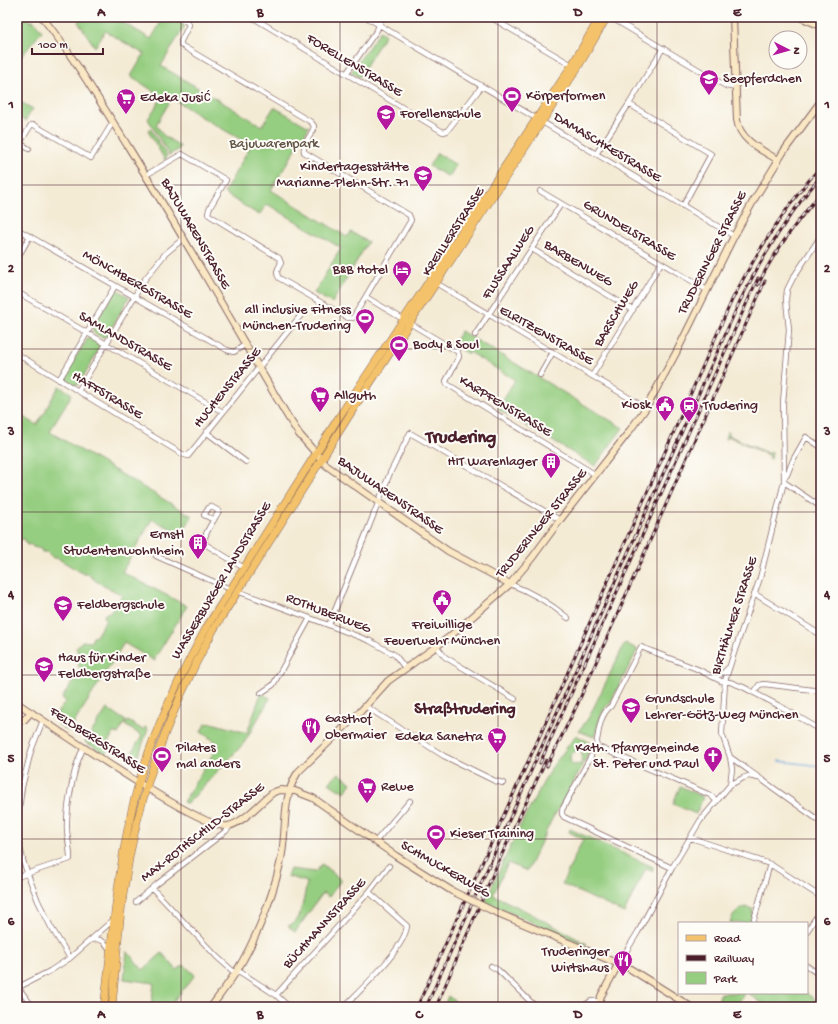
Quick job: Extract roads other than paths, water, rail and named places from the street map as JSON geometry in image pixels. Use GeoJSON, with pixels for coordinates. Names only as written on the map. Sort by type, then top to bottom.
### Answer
{"type":"FeatureCollection","features":[{"type":"Feature","properties":{"kind":"main road","name":"KREILLERSTRASSE"},"geometry":{"type":"LineString","coordinates":[[321,459],[406,321],[535,118],[572,65],[600,17]]}},
{"type":"Feature","properties":{"kind":"main road","name":"KREILLERSTRASSE"},"geometry":{"type":"LineString","coordinates":[[315,453],[406,321],[436,283],[578,68],[607,17]]}},
{"type":"Feature","properties":{"kind":"main road","name":"WASSERBURGER LANDSTRASSE"},"geometry":{"type":"LineString","coordinates":[[104,1007],[120,866],[139,782],[157,730],[178,682],[208,625],[315,453]]}},
{"type":"Feature","properties":{"kind":"main road","name":"WASSERBURGER LANDSTRASSE"},"geometry":{"type":"LineString","coordinates":[[112,1007],[124,889],[130,854],[157,752],[184,686],[210,635],[321,459]]}},
{"type":"Feature","properties":{"kind":"street","name":"BAJUWARENSTRASSE"},"geometry":{"type":"LineString","coordinates":[[42,17],[77,64],[184,238],[299,434],[315,453],[327,466],[448,551],[554,607],[568,618]]}},
{"type":"Feature","properties":{"kind":"street"},"geometry":{"type":"LineString","coordinates":[[146,175],[181,154],[226,180],[209,209],[208,214],[279,258],[281,263],[277,272],[278,278],[348,318],[353,318],[410,222],[410,216],[304,152],[303,147],[314,130],[314,126],[311,122],[181,45],[181,41],[189,25],[179,17]]}},
{"type":"Feature","properties":{"kind":"street","name":"FORELLENSTRASSE"},"geometry":{"type":"LineString","coordinates":[[252,17],[445,132],[482,86]]}},
{"type":"Feature","properties":{"kind":"street","name":"DAMASCHKESTRASSE"},"geometry":{"type":"LineString","coordinates":[[366,17],[734,236]]}},
{"type":"Feature","properties":{"kind":"street"},"geometry":{"type":"LineString","coordinates":[[346,74],[377,30],[382,17]]}},
{"type":"Feature","properties":{"kind":"street"},"geometry":{"type":"LineString","coordinates":[[490,17],[572,65]]}},
{"type":"Feature","properties":{"kind":"street"},"geometry":{"type":"LineString","coordinates":[[610,17],[726,86],[736,88]]}},
{"type":"Feature","properties":{"kind":"street"},"geometry":{"type":"LineString","coordinates":[[732,17],[737,120],[740,131],[750,142],[778,160]]}},
{"type":"Feature","properties":{"kind":"street"},"geometry":{"type":"LineString","coordinates":[[800,17],[821,26]]}},
{"type":"Feature","properties":{"kind":"street"},"geometry":{"type":"LineString","coordinates":[[809,17],[821,26]]}},
{"type":"Feature","properties":{"kind":"street"},"geometry":{"type":"LineString","coordinates":[[596,154],[663,48]]}},
{"type":"Feature","properties":{"kind":"street","name":"TRUDERINGER STRASSE"},"geometry":{"type":"LineString","coordinates":[[211,1007],[236,971],[253,940],[279,870],[283,851],[287,802],[289,791],[296,776],[303,767],[365,706],[383,686],[405,668],[437,647],[510,584],[532,558],[646,408],[676,353],[754,198],[778,160],[821,101]]}},
{"type":"Feature","properties":{"kind":"street"},"geometry":{"type":"LineString","coordinates":[[629,104],[711,154],[683,206]]}},
{"type":"Feature","properties":{"kind":"street"},"geometry":{"type":"LineString","coordinates":[[29,149],[18,142],[31,125],[34,125],[91,158],[113,122]]}},
{"type":"Feature","properties":{"kind":"street","name":"GRUNDELSTRASSE"},"geometry":{"type":"LineString","coordinates":[[540,191],[707,290]]}},
{"type":"Feature","properties":{"kind":"street","name":"FLUSSAALWEG"},"geometry":{"type":"LineString","coordinates":[[475,335],[561,204]]}},
{"type":"Feature","properties":{"kind":"street","name":"MÖNCHBERGSTRASSE"},"geometry":{"type":"LineString","coordinates":[[17,229],[226,350],[234,352],[246,344]]}},
{"type":"Feature","properties":{"kind":"street"},"geometry":{"type":"LineString","coordinates":[[17,258],[30,236]]}},
{"type":"Feature","properties":{"kind":"street","name":"BIRTHÄLMER STRASSE"},"geometry":{"type":"LineString","coordinates":[[730,785],[732,769],[722,734],[725,681],[728,668],[755,594],[772,534],[784,480],[783,404],[790,330],[786,298],[787,290],[793,278],[821,236]]}},
{"type":"Feature","properties":{"kind":"street"},"geometry":{"type":"LineString","coordinates":[[78,391],[145,279],[159,261],[184,238]]}},
{"type":"Feature","properties":{"kind":"street","name":"BARBENWEG"},"geometry":{"type":"LineString","coordinates":[[532,249],[633,310]]}},
{"type":"Feature","properties":{"kind":"street","name":"BARSCHWEG"},"geometry":{"type":"LineString","coordinates":[[592,376],[661,264]]}},
{"type":"Feature","properties":{"kind":"street","name":"ELRITZENSTRASSE"},"geometry":{"type":"LineString","coordinates":[[436,283],[646,408]]}},
{"type":"Feature","properties":{"kind":"street"},"geometry":{"type":"LineString","coordinates":[[59,380],[115,286]]}},
{"type":"Feature","properties":{"kind":"street","name":"SAMLANDSTRASSE"},"geometry":{"type":"LineString","coordinates":[[17,292],[222,412]]}},
{"type":"Feature","properties":{"kind":"street"},"geometry":{"type":"LineString","coordinates":[[366,297],[406,321]]}},
{"type":"Feature","properties":{"kind":"street","name":"HUCHENSTRASSE"},"geometry":{"type":"LineString","coordinates":[[186,456],[191,453],[206,432],[301,315]]}},
{"type":"Feature","properties":{"kind":"street","name":"KARPFENSTRASSE"},"geometry":{"type":"LineString","coordinates":[[406,321],[458,352],[459,357],[446,381],[447,384],[596,475]]}},
{"type":"Feature","properties":{"kind":"street"},"geometry":{"type":"LineString","coordinates":[[540,375],[553,352]]}},
{"type":"Feature","properties":{"kind":"street","name":"HAFFSTRASSE"},"geometry":{"type":"LineString","coordinates":[[17,354],[186,456]]}},
{"type":"Feature","properties":{"kind":"street"},"geometry":{"type":"LineString","coordinates":[[206,432],[246,462]]}},
{"type":"Feature","properties":{"kind":"street"},"geometry":{"type":"LineString","coordinates":[[329,625],[393,466],[410,433],[560,520]]}},
{"type":"Feature","properties":{"kind":"street","name":"BIRTHÄLMER STRASSE"},"geometry":{"type":"LineString","coordinates":[[784,480],[806,437],[821,447]]}},
{"type":"Feature","properties":{"kind":"street"},"geometry":{"type":"LineString","coordinates":[[784,460],[793,460]]}},
{"type":"Feature","properties":{"kind":"street"},"geometry":{"type":"LineString","coordinates":[[784,480],[821,507]]}},
{"type":"Feature","properties":{"kind":"street"},"geometry":{"type":"LineString","coordinates":[[214,520],[203,541],[205,544],[244,568]]}},
{"type":"Feature","properties":{"kind":"street"},"geometry":{"type":"LineString","coordinates":[[156,556],[230,589]]}},
{"type":"Feature","properties":{"kind":"street","name":"ROTHUBERWEG"},"geometry":{"type":"LineString","coordinates":[[237,591],[329,625],[381,647],[395,656],[405,668]]}},
{"type":"Feature","properties":{"kind":"street"},"geometry":{"type":"LineString","coordinates":[[755,594],[821,635]]}},
{"type":"Feature","properties":{"kind":"street"},"geometry":{"type":"LineString","coordinates":[[261,693],[273,685],[310,618]]}},
{"type":"Feature","properties":{"kind":"street"},"geometry":{"type":"LineString","coordinates":[[437,647],[445,657],[516,699]]}},
{"type":"Feature","properties":{"kind":"street"},"geometry":{"type":"LineString","coordinates":[[717,801],[710,795],[596,746],[602,716],[611,706],[641,647],[721,681],[743,687],[821,730]]}},
{"type":"Feature","properties":{"kind":"street"},"geometry":{"type":"LineString","coordinates":[[714,677],[722,674],[728,668]]}},
{"type":"Feature","properties":{"kind":"street"},"geometry":{"type":"LineString","coordinates":[[754,693],[759,685],[764,684],[821,691]]}},
{"type":"Feature","properties":{"kind":"street","name":"FELDBERGSTRASSE"},"geometry":{"type":"LineString","coordinates":[[17,703],[139,782],[201,819],[217,825],[230,826]]}},
{"type":"Feature","properties":{"kind":"street"},"geometry":{"type":"LineString","coordinates":[[365,706],[444,756],[495,782],[503,783]]}},
{"type":"Feature","properties":{"kind":"street"},"geometry":{"type":"LineString","coordinates":[[17,722],[24,720],[31,712]]}},
{"type":"Feature","properties":{"kind":"street"},"geometry":{"type":"LineString","coordinates":[[43,720],[31,751],[18,800],[17,834],[20,852],[27,874],[51,927],[70,958]]}},
{"type":"Feature","properties":{"kind":"street"},"geometry":{"type":"LineString","coordinates":[[17,877],[70,858],[67,832],[68,808],[77,765],[84,747]]}},
{"type":"Feature","properties":{"kind":"street"},"geometry":{"type":"LineString","coordinates":[[591,756],[562,810],[564,817],[571,822],[672,868]]}},
{"type":"Feature","properties":{"kind":"street"},"geometry":{"type":"LineString","coordinates":[[730,758],[821,822]]}},
{"type":"Feature","properties":{"kind":"street"},"geometry":{"type":"LineString","coordinates":[[582,1007],[591,1001],[598,1004],[672,868],[700,821],[730,785],[749,776],[758,778]]}},
{"type":"Feature","properties":{"kind":"street","name":"MAX-ROTHSCHILD-STRASSE"},"geometry":{"type":"LineString","coordinates":[[136,902],[274,792],[289,791]]}},
{"type":"Feature","properties":{"kind":"street","name":"SCHMUCKERWEG"},"geometry":{"type":"LineString","coordinates":[[289,791],[301,793],[313,798],[376,842],[452,891],[493,911],[629,967],[691,1007]]}},
{"type":"Feature","properties":{"kind":"street"},"geometry":{"type":"LineString","coordinates":[[376,842],[410,801]]}},
{"type":"Feature","properties":{"kind":"street"},"geometry":{"type":"LineString","coordinates":[[690,838],[770,864],[821,897]]}},
{"type":"Feature","properties":{"kind":"street"},"geometry":{"type":"LineString","coordinates":[[753,922],[770,864]]}},
{"type":"Feature","properties":{"kind":"street","name":"BÜCHMANNSTRASSE"},"geometry":{"type":"LineString","coordinates":[[276,995],[369,892],[389,866]]}},
{"type":"Feature","properties":{"kind":"street"},"geometry":{"type":"LineString","coordinates":[[152,888],[217,957],[236,971],[276,995],[289,1007]]}},
{"type":"Feature","properties":{"kind":"street"},"geometry":{"type":"LineString","coordinates":[[344,1007],[385,964],[397,947],[407,926],[369,892]]}},
{"type":"Feature","properties":{"kind":"street"},"geometry":{"type":"LineString","coordinates":[[808,930],[821,910]]}},
{"type":"Feature","properties":{"kind":"street"},"geometry":{"type":"LineString","coordinates":[[33,1007],[17,987],[50,971],[70,958],[113,920]]}},
{"type":"Feature","properties":{"kind":"street"},"geometry":{"type":"LineString","coordinates":[[88,942],[100,939],[110,950]]}},
{"type":"Feature","properties":{"kind":"street"},"geometry":{"type":"LineString","coordinates":[[491,966],[498,970],[536,1007]]}},
{"type":"Feature","properties":{"kind":"street"},"geometry":{"type":"LineString","coordinates":[[808,967],[821,976]]}},
{"type":"Feature","properties":{"kind":"waterway"},"geometry":{"type":"LineString","coordinates":[[779,761],[821,766]]}},
{"type":"Feature","properties":{"kind":"railway"},"geometry":{"type":"LineString","coordinates":[[417,1007],[541,733],[732,300],[751,264],[772,230],[795,197],[821,166]]}},
{"type":"Feature","properties":{"kind":"railway"},"geometry":{"type":"LineString","coordinates":[[426,1007],[739,303],[757,269],[786,221],[821,176]]}},
{"type":"Feature","properties":{"kind":"railway"},"geometry":{"type":"LineString","coordinates":[[758,285],[764,272],[786,237],[821,193]]}},
{"type":"Feature","properties":{"kind":"railway"},"geometry":{"type":"LineString","coordinates":[[540,763],[758,278]]}},
{"type":"Feature","properties":{"kind":"railway"},"geometry":{"type":"LineString","coordinates":[[547,766],[578,703],[765,281]]}},
{"type":"Feature","properties":{"kind":"railway"},"geometry":{"type":"LineString","coordinates":[[436,1007],[496,867],[546,760]]}},
{"type":"Feature","properties":{"kind":"place","name":"Seepferdchen"},"geometry":{"type":"Point","coordinates":[709,96]}},
{"type":"Feature","properties":{"kind":"place","name":"Körperformen"},"geometry":{"type":"Point","coordinates":[512,113]}},
{"type":"Feature","properties":{"kind":"place","name":"Edeka Jusić"},"geometry":{"type":"Point","coordinates":[126,115]}},
{"type":"Feature","properties":{"kind":"place","name":"Forellenschule"},"geometry":{"type":"Point","coordinates":[386,131]}},
{"type":"Feature","properties":{"kind":"place","name":"Kindertagesstätte Marianne-Plehn-Str. 71"},"geometry":{"type":"Point","coordinates":[423,192]}},
{"type":"Feature","properties":{"kind":"place","name":"B&B Hotel"},"geometry":{"type":"Point","coordinates":[402,287]}},
{"type":"Feature","properties":{"kind":"place","name":"all inclusive Fitness München-Trudering"},"geometry":{"type":"Point","coordinates":[365,335]}},
{"type":"Feature","properties":{"kind":"place","name":"Body & Soul"},"geometry":{"type":"Point","coordinates":[399,362]}},
{"type":"Feature","properties":{"kind":"place","name":"Allguth"},"geometry":{"type":"Point","coordinates":[320,413]}},
{"type":"Feature","properties":{"kind":"place","name":"Kiosk"},"geometry":{"type":"Point","coordinates":[665,422]}},
{"type":"Feature","properties":{"kind":"place","name":"Trudering"},"geometry":{"type":"Point","coordinates":[689,423]}},
{"type":"Feature","properties":{"kind":"place","name":"HIT Warenlager"},"geometry":{"type":"Point","coordinates":[551,479]}},
{"type":"Feature","properties":{"kind":"place","name":"Ernstl Studentenwohnheim"},"geometry":{"type":"Point","coordinates":[198,560]}},
{"type":"Feature","properties":{"kind":"place","name":"Freiwillige Feuerwehr München"},"geometry":{"type":"Point","coordinates":[442,616]}},
{"type":"Feature","properties":{"kind":"place","name":"Feldbergschule"},"geometry":{"type":"Point","coordinates":[63,622]}},
{"type":"Feature","properties":{"kind":"place","name":"Haus für Kinder Feldbergstraße"},"geometry":{"type":"Point","coordinates":[44,683]}},
{"type":"Feature","properties":{"kind":"place","name":"Grundschule Lehrer-Götz-Weg München"},"geometry":{"type":"Point","coordinates":[631,724]}},
{"type":"Feature","properties":{"kind":"place","name":"Gasthof Obermaier"},"geometry":{"type":"Point","coordinates":[311,744]}},
{"type":"Feature","properties":{"kind":"place","name":"Edeka Sanetra"},"geometry":{"type":"Point","coordinates":[497,754]}},
{"type":"Feature","properties":{"kind":"place","name":"Pilates mal anders"},"geometry":{"type":"Point","coordinates":[162,773]}},
{"type":"Feature","properties":{"kind":"place","name":"Kath. Pfarrgemeinde St. Peter und Paul"},"geometry":{"type":"Point","coordinates":[713,773]}},
{"type":"Feature","properties":{"kind":"place","name":"Rewe"},"geometry":{"type":"Point","coordinates":[367,804]}},
{"type":"Feature","properties":{"kind":"place","name":"Kieser Training"},"geometry":{"type":"Point","coordinates":[436,851]}},
{"type":"Feature","properties":{"kind":"place","name":"Truderinger Wirtshaus"},"geometry":{"type":"Point","coordinates":[623,977]}},
{"type":"Feature","properties":{"kind":"district","name":"Trudering"},"geometry":{"type":"Point","coordinates":[461,438]}},
{"type":"Feature","properties":{"kind":"district","name":"Straßtrudering"},"geometry":{"type":"Point","coordinates":[465,710]}},
{"type":"Feature","properties":{"kind":"park label","name":"Bajuwarenpark"},"geometry":{"type":"Point","coordinates":[274,144]}}]}
